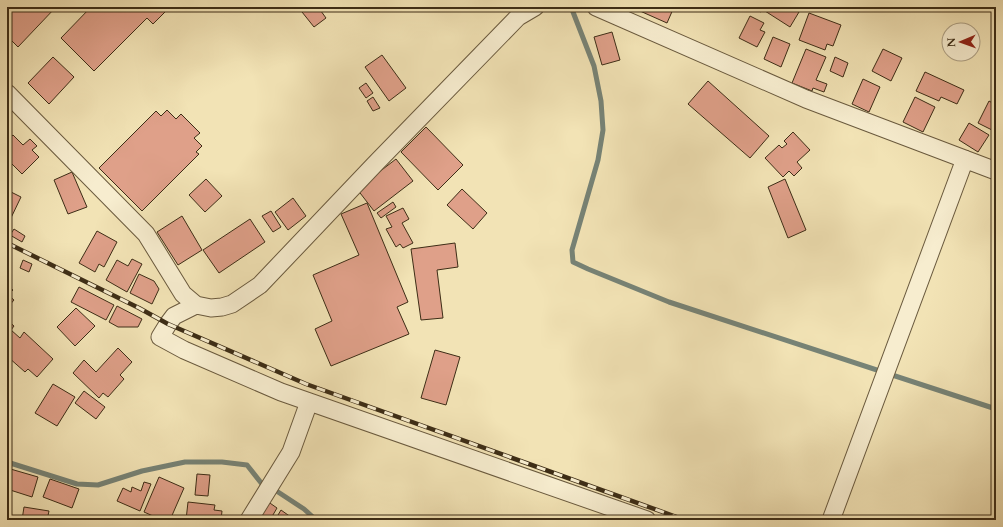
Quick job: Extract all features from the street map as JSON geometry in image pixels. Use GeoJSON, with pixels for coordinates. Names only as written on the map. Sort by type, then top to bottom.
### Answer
{"type":"FeatureCollection","features":[{"type":"Feature","properties":{"kind":"street"},"geometry":{"type":"LineString","coordinates":[[7,94],[146,234],[183,294],[196,305],[211,308],[222,307],[232,304],[260,285],[375,164],[518,18],[535,7]]}},
{"type":"Feature","properties":{"kind":"street"},"geometry":{"type":"LineString","coordinates":[[596,7],[806,99],[996,171]]}},
{"type":"Feature","properties":{"kind":"street"},"geometry":{"type":"LineString","coordinates":[[831,520],[965,159]]}},
{"type":"Feature","properties":{"kind":"street"},"geometry":{"type":"LineString","coordinates":[[196,305],[174,316],[160,337],[184,350],[282,392],[647,520]]}},
{"type":"Feature","properties":{"kind":"street"},"geometry":{"type":"LineString","coordinates":[[249,520],[292,452],[309,402]]}},
{"type":"Feature","properties":{"kind":"building"},"geometry":{"type":"Polygon","coordinates":[[[11,7],[56,7],[18,47],[7,36],[7,11],[11,7]]]}},
{"type":"Feature","properties":{"kind":"building"},"geometry":{"type":"Polygon","coordinates":[[[91,7],[170,7],[153,24],[147,18],[94,71],[61,38],[91,7]]]}},
{"type":"Feature","properties":{"kind":"building"},"geometry":{"type":"Polygon","coordinates":[[[298,7],[318,7],[326,18],[314,27],[298,7]]]}},
{"type":"Feature","properties":{"kind":"building"},"geometry":{"type":"Polygon","coordinates":[[[631,7],[674,7],[667,23],[631,7]]]}},
{"type":"Feature","properties":{"kind":"building"},"geometry":{"type":"Polygon","coordinates":[[[751,7],[764,7],[761,12],[751,7]]]}},
{"type":"Feature","properties":{"kind":"building"},"geometry":{"type":"Polygon","coordinates":[[[767,7],[802,7],[790,27],[765,11],[767,7]]]}},
{"type":"Feature","properties":{"kind":"building"},"geometry":{"type":"Polygon","coordinates":[[[809,13],[841,25],[833,46],[827,44],[825,50],[799,40],[809,13]]]}},
{"type":"Feature","properties":{"kind":"building"},"geometry":{"type":"Polygon","coordinates":[[[750,16],[764,23],[760,30],[765,32],[757,47],[739,38],[750,16]]]}},
{"type":"Feature","properties":{"kind":"building"},"geometry":{"type":"Polygon","coordinates":[[[612,32],[620,60],[602,65],[594,37],[612,32]]]}},
{"type":"Feature","properties":{"kind":"building"},"geometry":{"type":"Polygon","coordinates":[[[773,37],[790,44],[781,67],[764,59],[773,37]]]}},
{"type":"Feature","properties":{"kind":"building"},"geometry":{"type":"Polygon","coordinates":[[[806,49],[826,57],[816,80],[827,84],[824,92],[813,88],[812,91],[792,83],[806,49]]]}},
{"type":"Feature","properties":{"kind":"building"},"geometry":{"type":"Polygon","coordinates":[[[883,49],[902,58],[891,81],[872,71],[883,49]]]}},
{"type":"Feature","properties":{"kind":"building"},"geometry":{"type":"Polygon","coordinates":[[[382,55],[406,88],[389,101],[365,67],[382,55]]]}},
{"type":"Feature","properties":{"kind":"building"},"geometry":{"type":"Polygon","coordinates":[[[53,57],[74,77],[49,104],[28,83],[53,57]]]}},
{"type":"Feature","properties":{"kind":"building"},"geometry":{"type":"Polygon","coordinates":[[[835,57],[848,63],[843,77],[830,71],[835,57]]]}},
{"type":"Feature","properties":{"kind":"building"},"geometry":{"type":"Polygon","coordinates":[[[925,72],[964,90],[957,104],[941,97],[939,101],[916,91],[925,72]]]}},
{"type":"Feature","properties":{"kind":"building"},"geometry":{"type":"Polygon","coordinates":[[[863,79],[880,87],[869,112],[852,104],[863,79]]]}},
{"type":"Feature","properties":{"kind":"building"},"geometry":{"type":"Polygon","coordinates":[[[708,81],[769,136],[750,158],[688,104],[708,81]]]}},
{"type":"Feature","properties":{"kind":"building"},"geometry":{"type":"Polygon","coordinates":[[[366,83],[373,93],[366,98],[359,88],[366,83]]]}},
{"type":"Feature","properties":{"kind":"building"},"geometry":{"type":"Polygon","coordinates":[[[373,97],[380,108],[373,111],[367,101],[373,97]]]}},
{"type":"Feature","properties":{"kind":"building"},"geometry":{"type":"Polygon","coordinates":[[[915,97],[935,107],[923,132],[903,122],[915,97]]]}},
{"type":"Feature","properties":{"kind":"building"},"geometry":{"type":"Polygon","coordinates":[[[989,101],[996,105],[996,132],[978,123],[989,101]]]}},
{"type":"Feature","properties":{"kind":"building"},"geometry":{"type":"Polygon","coordinates":[[[167,110],[176,119],[181,114],[200,133],[194,138],[202,146],[196,152],[199,154],[142,211],[99,168],[156,111],[161,116],[167,110]]]}},
{"type":"Feature","properties":{"kind":"building"},"geometry":{"type":"Polygon","coordinates":[[[969,123],[989,135],[978,152],[959,140],[969,123]]]}},
{"type":"Feature","properties":{"kind":"building"},"geometry":{"type":"Polygon","coordinates":[[[426,127],[463,165],[438,190],[401,152],[426,127]]]}},
{"type":"Feature","properties":{"kind":"building"},"geometry":{"type":"Polygon","coordinates":[[[793,132],[810,150],[797,162],[802,168],[794,176],[789,171],[783,177],[765,158],[779,145],[782,148],[787,144],[784,141],[793,132]]]}},
{"type":"Feature","properties":{"kind":"building"},"geometry":{"type":"Polygon","coordinates":[[[13,135],[23,145],[30,139],[37,146],[32,150],[39,157],[22,174],[7,159],[7,140],[13,135]]]}},
{"type":"Feature","properties":{"kind":"building"},"geometry":{"type":"Polygon","coordinates":[[[396,159],[413,181],[374,211],[357,189],[396,159]]]}},
{"type":"Feature","properties":{"kind":"building"},"geometry":{"type":"Polygon","coordinates":[[[72,172],[87,207],[68,214],[54,180],[72,172]]]}},
{"type":"Feature","properties":{"kind":"building"},"geometry":{"type":"Polygon","coordinates":[[[206,179],[222,196],[205,212],[189,195],[206,179]]]}},
{"type":"Feature","properties":{"kind":"building"},"geometry":{"type":"Polygon","coordinates":[[[785,179],[806,230],[788,238],[768,187],[785,179]]]}},
{"type":"Feature","properties":{"kind":"building"},"geometry":{"type":"Polygon","coordinates":[[[462,189],[487,213],[473,229],[447,205],[462,189]]]}},
{"type":"Feature","properties":{"kind":"building"},"geometry":{"type":"Polygon","coordinates":[[[7,190],[21,197],[9,222],[7,220],[7,190]]]}},
{"type":"Feature","properties":{"kind":"building"},"geometry":{"type":"Polygon","coordinates":[[[293,198],[306,216],[288,230],[275,212],[293,198]]]}},
{"type":"Feature","properties":{"kind":"building"},"geometry":{"type":"Polygon","coordinates":[[[393,202],[396,207],[381,218],[377,213],[393,202]]]}},
{"type":"Feature","properties":{"kind":"building"},"geometry":{"type":"Polygon","coordinates":[[[367,203],[408,302],[397,307],[409,334],[331,366],[315,329],[332,321],[313,275],[359,255],[341,214],[367,203]]]}},
{"type":"Feature","properties":{"kind":"building"},"geometry":{"type":"Polygon","coordinates":[[[403,208],[409,219],[402,223],[413,243],[403,248],[400,244],[396,247],[386,229],[392,227],[386,216],[403,208]]]}},
{"type":"Feature","properties":{"kind":"building"},"geometry":{"type":"Polygon","coordinates":[[[271,211],[281,227],[273,232],[262,216],[271,211]]]}},
{"type":"Feature","properties":{"kind":"building"},"geometry":{"type":"Polygon","coordinates":[[[182,216],[202,250],[178,265],[157,232],[182,216]]]}},
{"type":"Feature","properties":{"kind":"building"},"geometry":{"type":"Polygon","coordinates":[[[250,219],[265,242],[219,273],[203,250],[250,219]]]}},
{"type":"Feature","properties":{"kind":"building"},"geometry":{"type":"Polygon","coordinates":[[[14,229],[25,236],[22,242],[10,235],[14,229]]]}},
{"type":"Feature","properties":{"kind":"building"},"geometry":{"type":"Polygon","coordinates":[[[97,231],[117,242],[104,267],[99,264],[95,272],[79,263],[97,231]]]}},
{"type":"Feature","properties":{"kind":"building"},"geometry":{"type":"Polygon","coordinates":[[[455,243],[458,267],[437,270],[443,318],[421,320],[411,249],[455,243]]]}},
{"type":"Feature","properties":{"kind":"building"},"geometry":{"type":"Polygon","coordinates":[[[132,259],[142,264],[127,292],[106,280],[117,260],[128,266],[132,259]]]}},
{"type":"Feature","properties":{"kind":"building"},"geometry":{"type":"Polygon","coordinates":[[[23,260],[32,264],[29,272],[20,268],[23,260]]]}},
{"type":"Feature","properties":{"kind":"building"},"geometry":{"type":"Polygon","coordinates":[[[139,274],[154,281],[159,289],[152,304],[130,293],[139,274]]]}},
{"type":"Feature","properties":{"kind":"building"},"geometry":{"type":"Polygon","coordinates":[[[7,285],[13,290],[8,295],[14,300],[7,308],[7,285]]]}},
{"type":"Feature","properties":{"kind":"building"},"geometry":{"type":"Polygon","coordinates":[[[79,287],[114,305],[106,320],[71,302],[79,287]]]}},
{"type":"Feature","properties":{"kind":"building"},"geometry":{"type":"Polygon","coordinates":[[[117,306],[142,319],[138,327],[118,327],[109,322],[117,306]]]}},
{"type":"Feature","properties":{"kind":"building"},"geometry":{"type":"Polygon","coordinates":[[[76,308],[95,326],[75,346],[57,327],[76,308]]]}},
{"type":"Feature","properties":{"kind":"building"},"geometry":{"type":"Polygon","coordinates":[[[7,320],[14,326],[11,330],[20,338],[24,332],[53,359],[37,377],[28,369],[25,372],[8,357],[7,359],[7,320]]]}},
{"type":"Feature","properties":{"kind":"building"},"geometry":{"type":"Polygon","coordinates":[[[118,348],[132,362],[120,375],[124,379],[108,397],[103,393],[99,398],[73,373],[84,360],[96,372],[118,348]]]}},
{"type":"Feature","properties":{"kind":"building"},"geometry":{"type":"Polygon","coordinates":[[[435,350],[460,357],[446,405],[421,398],[435,350]]]}},
{"type":"Feature","properties":{"kind":"building"},"geometry":{"type":"Polygon","coordinates":[[[53,384],[75,397],[57,426],[35,413],[53,384]]]}},
{"type":"Feature","properties":{"kind":"building"},"geometry":{"type":"Polygon","coordinates":[[[84,391],[105,407],[96,419],[75,403],[84,391]]]}},
{"type":"Feature","properties":{"kind":"building"},"geometry":{"type":"Polygon","coordinates":[[[7,468],[38,477],[32,497],[7,489],[7,468]]]}},
{"type":"Feature","properties":{"kind":"building"},"geometry":{"type":"Polygon","coordinates":[[[197,474],[210,475],[208,496],[195,495],[197,474]]]}},
{"type":"Feature","properties":{"kind":"building"},"geometry":{"type":"Polygon","coordinates":[[[159,477],[184,488],[170,520],[162,520],[144,512],[159,477]]]}},
{"type":"Feature","properties":{"kind":"building"},"geometry":{"type":"Polygon","coordinates":[[[50,479],[79,489],[72,508],[43,497],[50,479]]]}},
{"type":"Feature","properties":{"kind":"building"},"geometry":{"type":"Polygon","coordinates":[[[144,482],[151,484],[140,511],[117,501],[123,488],[131,492],[132,487],[141,491],[144,482]]]}},
{"type":"Feature","properties":{"kind":"building"},"geometry":{"type":"Polygon","coordinates":[[[267,501],[277,508],[270,520],[255,520],[267,501]]]}},
{"type":"Feature","properties":{"kind":"building"},"geometry":{"type":"Polygon","coordinates":[[[188,502],[215,505],[214,510],[222,511],[221,520],[186,520],[188,502]]]}},
{"type":"Feature","properties":{"kind":"building"},"geometry":{"type":"Polygon","coordinates":[[[24,507],[49,511],[47,520],[22,520],[24,507]]]}},
{"type":"Feature","properties":{"kind":"building"},"geometry":{"type":"Polygon","coordinates":[[[281,510],[295,520],[275,520],[281,510]]]}},
{"type":"Feature","properties":{"kind":"waterway"},"geometry":{"type":"LineString","coordinates":[[573,12],[594,66],[601,101],[603,130],[598,160],[572,250],[573,262],[669,302],[996,409]]}},
{"type":"Feature","properties":{"kind":"waterway"},"geometry":{"type":"LineString","coordinates":[[7,462],[77,484],[98,485],[142,471],[185,462],[222,462],[247,465],[262,484],[275,490],[304,509],[316,520]]}},
{"type":"Feature","properties":{"kind":"railway"},"geometry":{"type":"LineString","coordinates":[[7,243],[139,308],[168,324],[306,384],[685,520]]}}]}
